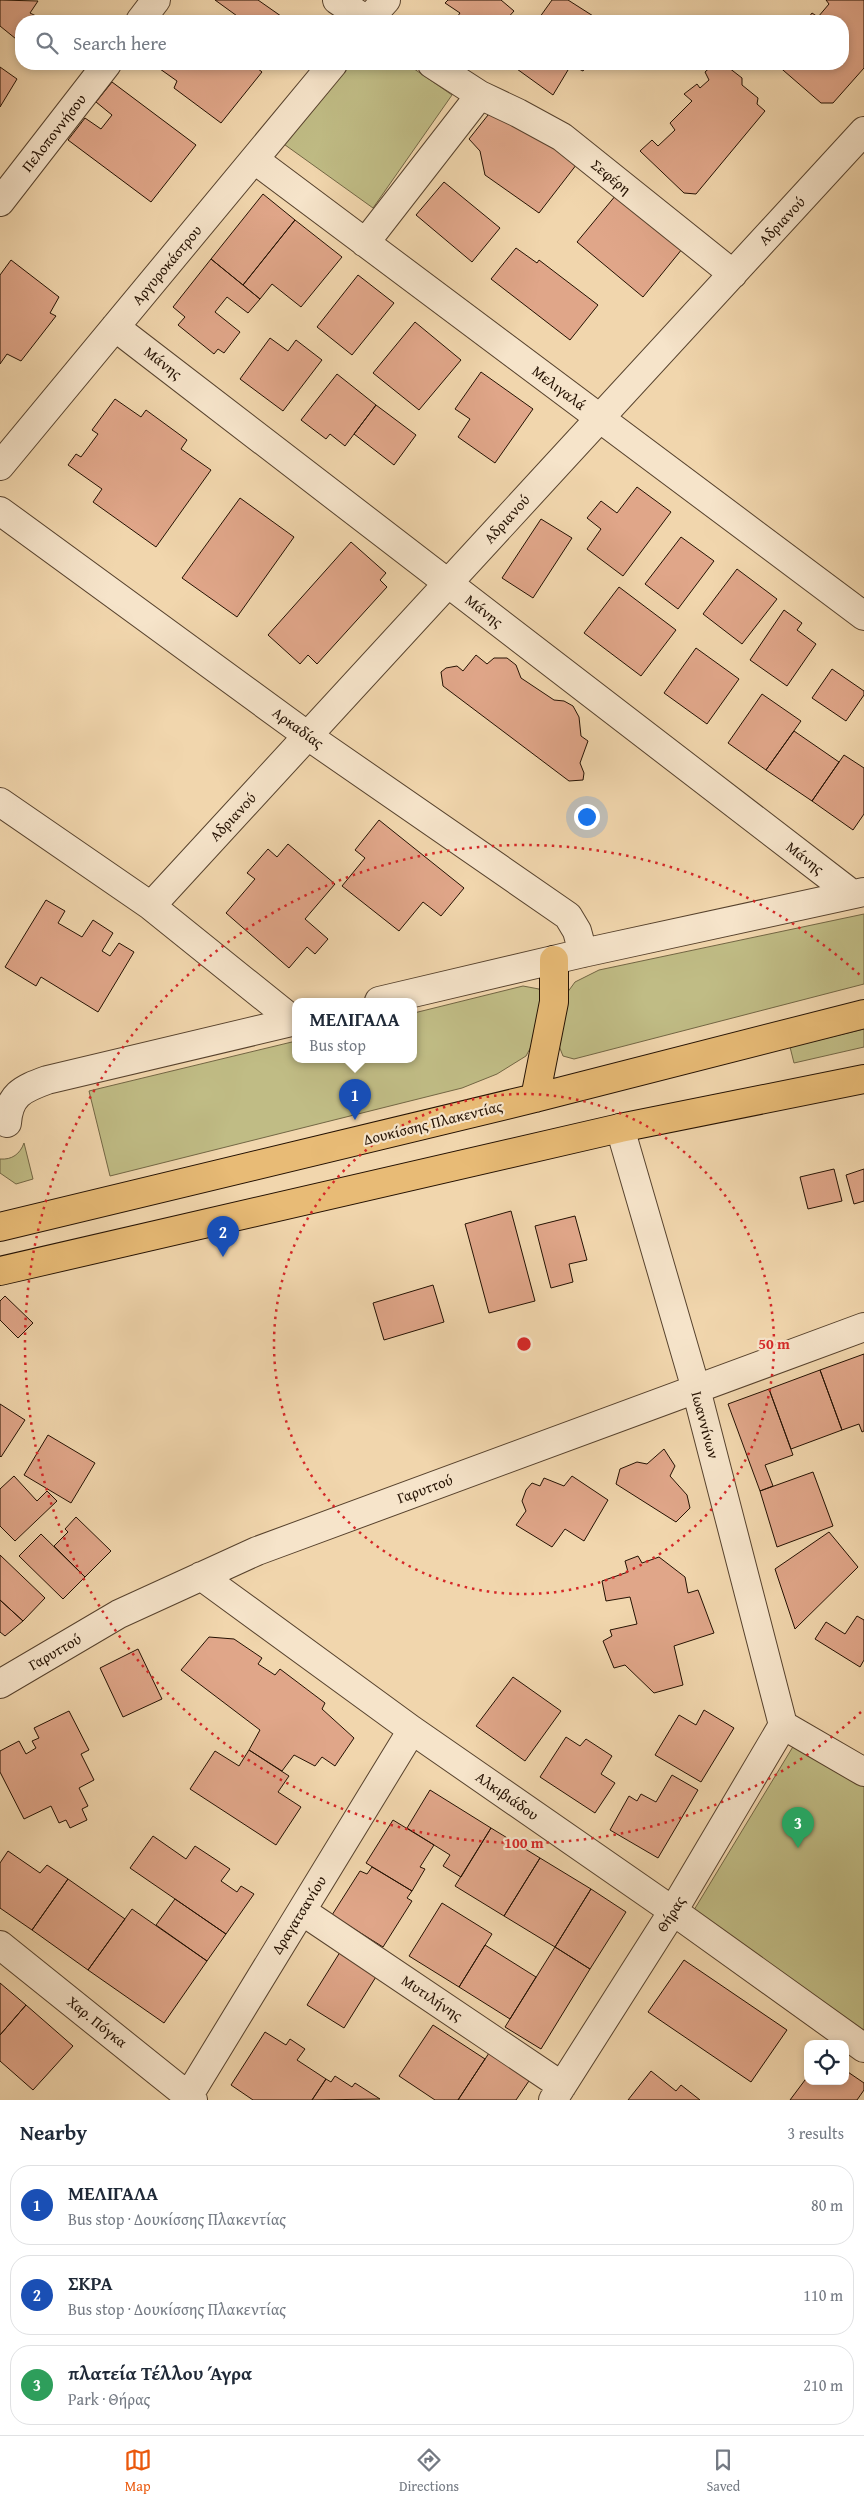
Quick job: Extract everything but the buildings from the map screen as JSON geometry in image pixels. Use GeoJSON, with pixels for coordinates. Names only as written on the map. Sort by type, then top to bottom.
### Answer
{"type":"FeatureCollection","features":[{"type":"Feature","properties":{"kind":"main road"},"geometry":{"type":"LineString","coordinates":[[535,1098],[554,1002],[554,960]]}},
{"type":"Feature","properties":{"kind":"main road","name":"Δουκίσσης Πλακεντίας"},"geometry":{"type":"LineString","coordinates":[[0,1227],[30,1222],[535,1098],[864,1014]]}},
{"type":"Feature","properties":{"kind":"main road"},"geometry":{"type":"LineString","coordinates":[[0,1271],[620,1128],[864,1079]]}},
{"type":"Feature","properties":{"kind":"main road"},"geometry":{"type":"LineString","coordinates":[[0,1206],[30,1222]]}},
{"type":"Feature","properties":{"kind":"street"},"geometry":{"type":"LineString","coordinates":[[145,15],[156,0]]}},
{"type":"Feature","properties":{"kind":"street"},"geometry":{"type":"LineString","coordinates":[[337,0],[358,15]]}},
{"type":"Feature","properties":{"kind":"street"},"geometry":{"type":"LineString","coordinates":[[372,15],[386,0]]}},
{"type":"Feature","properties":{"kind":"street","name":"Πελοποννήσου"},"geometry":{"type":"LineString","coordinates":[[0,202],[102,70]]}},
{"type":"Feature","properties":{"kind":"street","name":"Αργυροκάστρου"},"geometry":{"type":"LineString","coordinates":[[0,466],[328,70]]}},
{"type":"Feature","properties":{"kind":"street","name":"Σεφέρη"},"geometry":{"type":"LineString","coordinates":[[441,70],[480,95],[518,112],[562,138],[733,274]]}},
{"type":"Feature","properties":{"kind":"street"},"geometry":{"type":"LineString","coordinates":[[366,243],[480,95]]}},
{"type":"Feature","properties":{"kind":"street","name":"Αδριανού"},"geometry":{"type":"LineString","coordinates":[[151,906],[864,131]]}},
{"type":"Feature","properties":{"kind":"street","name":"Μελιγαλά"},"geometry":{"type":"LineString","coordinates":[[254,160],[864,616]]}},
{"type":"Feature","properties":{"kind":"street","name":"Μάνης"},"geometry":{"type":"LineString","coordinates":[[116,326],[448,583],[858,893]]}},
{"type":"Feature","properties":{"kind":"street","name":"Αρκαδίας"},"geometry":{"type":"LineString","coordinates":[[0,511],[308,736],[568,916],[577,931],[584,953]]}},
{"type":"Feature","properties":{"kind":"street"},"geometry":{"type":"LineString","coordinates":[[0,802],[151,906],[292,1019]]}},
{"type":"Feature","properties":{"kind":"street"},"geometry":{"type":"LineString","coordinates":[[392,998],[584,953],[858,893]]}},
{"type":"Feature","properties":{"kind":"street"},"geometry":{"type":"LineString","coordinates":[[7,1123],[8,1108],[16,1095],[30,1086],[47,1080],[292,1022]]}},
{"type":"Feature","properties":{"kind":"street","name":"Ιωαννίνων"},"geometry":{"type":"LineString","coordinates":[[620,1128],[696,1389],[783,1725]]}},
{"type":"Feature","properties":{"kind":"street","name":"Γαρυττού"},"geometry":{"type":"LineString","coordinates":[[0,1684],[119,1614],[257,1551],[864,1327]]}},
{"type":"Feature","properties":{"kind":"street","name":"Αλκιβιάδου"},"geometry":{"type":"LineString","coordinates":[[201,1576],[412,1730],[673,1911],[864,2048]]}},
{"type":"Feature","properties":{"kind":"street"},"geometry":{"type":"LineString","coordinates":[[783,1725],[864,1772]]}},
{"type":"Feature","properties":{"kind":"street","name":"Θήρας"},"geometry":{"type":"LineString","coordinates":[[558,2093],[673,1911],[783,1725]]}},
{"type":"Feature","properties":{"kind":"street","name":"Δραγατσανίου"},"geometry":{"type":"LineString","coordinates":[[189,2098],[412,1730]]}},
{"type":"Feature","properties":{"kind":"street","name":"Μυτιλήνης"},"geometry":{"type":"LineString","coordinates":[[302,1910],[558,2093]]}},
{"type":"Feature","properties":{"kind":"street","name":"Χαρ. Πόγκα"},"geometry":{"type":"LineString","coordinates":[[0,1945],[189,2098]]}},
{"type":"Feature","properties":{"kind":"shaded area"},"geometry":{"type":"Polygon","coordinates":[[[338,70],[416,70],[452,95],[373,208],[281,142],[338,70]]]}},
{"type":"Feature","properties":{"kind":"shaded area"},"geometry":{"type":"Polygon","coordinates":[[[864,914],[864,984],[574,1059],[563,1056],[559,1046],[567,993],[575,982],[599,970],[864,914]]]}},
{"type":"Feature","properties":{"kind":"shaded area"},"geometry":{"type":"Polygon","coordinates":[[[523,986],[539,989],[546,1003],[540,1030],[526,1056],[497,1074],[462,1088],[110,1176],[89,1091],[292,1042],[292,1063],[417,1063],[417,1012],[523,986]]]}},
{"type":"Feature","properties":{"kind":"shaded area"},"geometry":{"type":"Polygon","coordinates":[[[864,1029],[864,1047],[794,1063],[790,1047],[864,1029]]]}},
{"type":"Feature","properties":{"kind":"shaded area"},"geometry":{"type":"Polygon","coordinates":[[[24,1143],[33,1179],[16,1184],[0,1173],[0,1159],[15,1156],[24,1143]]]}},
{"type":"Feature","properties":{"kind":"shaded area"},"geometry":{"type":"Polygon","coordinates":[[[794,1745],[864,1786],[864,2034],[694,1910],[794,1745]]]}},
{"type":"Feature","properties":{"kind":"place","name":"ΜΕΛΙΓΑΛΑ"},"geometry":{"type":"Point","coordinates":[355,1120]}},
{"type":"Feature","properties":{"kind":"place","name":"ΣΚΡΑ"},"geometry":{"type":"Point","coordinates":[223,1257]}},
{"type":"Feature","properties":{"kind":"place","name":"πλατεία Τέλλου Άγρα"},"geometry":{"type":"Point","coordinates":[798,1848]}}]}
